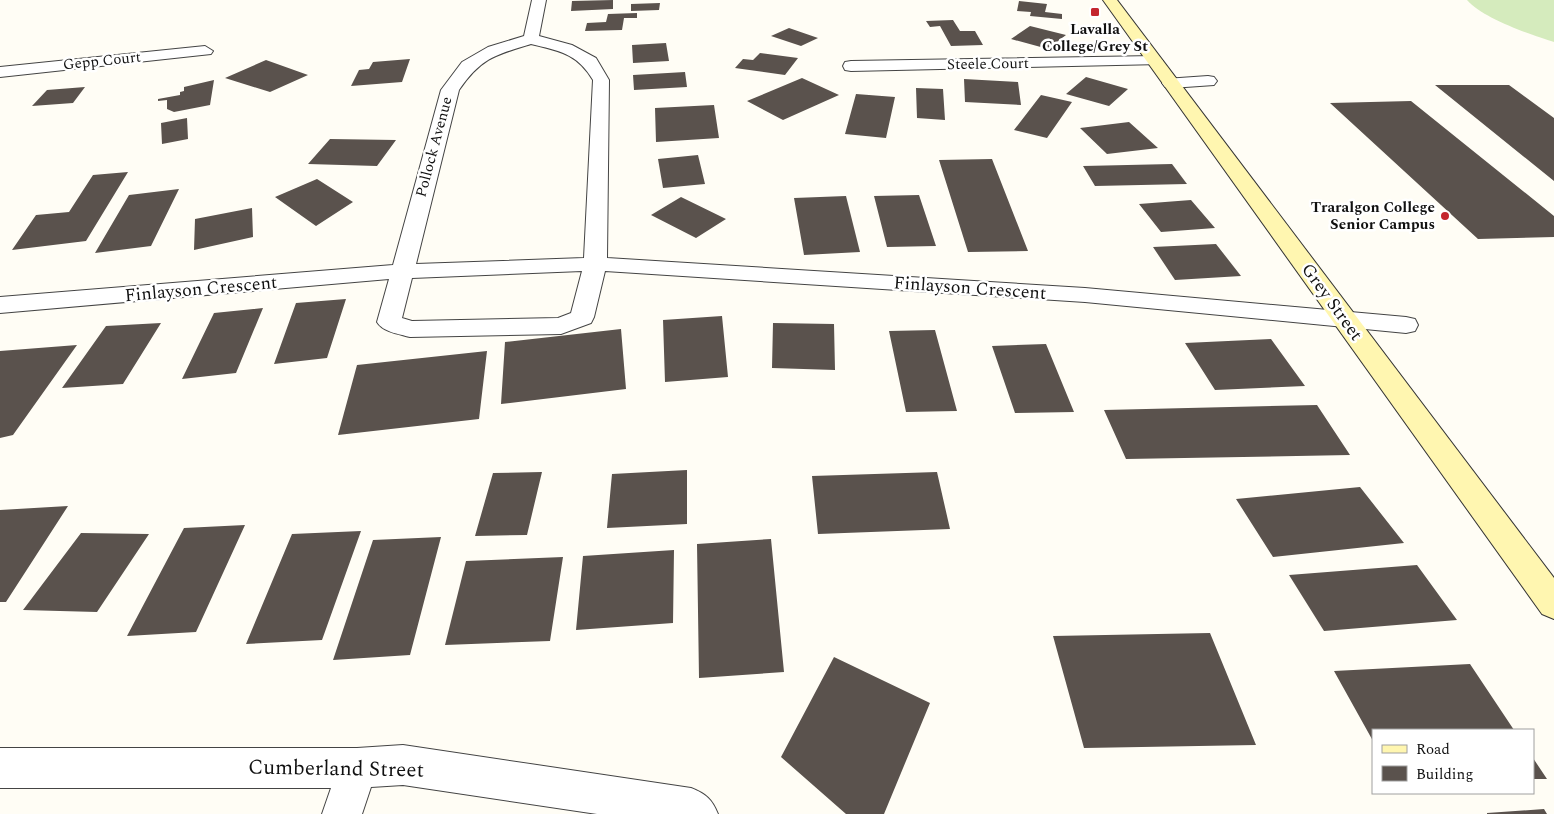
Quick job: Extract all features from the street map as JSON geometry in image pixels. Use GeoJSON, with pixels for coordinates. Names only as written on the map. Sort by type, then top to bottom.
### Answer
{"type":"FeatureCollection","features":[{"type":"Feature","properties":{"kind":"main road","name":"Grey Street"},"geometry":{"type":"LineString","coordinates":[[1110,0],[1554,604]]}},
{"type":"Feature","properties":{"kind":"street"},"geometry":{"type":"LineString","coordinates":[[401,271],[389,322],[410,329],[561,326],[582,317],[595,264],[601,80],[590,60],[566,48],[531,38],[539,0]]}},
{"type":"Feature","properties":{"kind":"street","name":"Pollock Avenue"},"geometry":{"type":"LineString","coordinates":[[401,271],[450,90],[468,64],[494,50],[531,38]]}},
{"type":"Feature","properties":{"kind":"street","name":"Gepp Court"},"geometry":{"type":"LineString","coordinates":[[0,72],[205,51]]}},
{"type":"Feature","properties":{"kind":"street","name":"Steele Court"},"geometry":{"type":"LineString","coordinates":[[851,66],[1155,61]]}},
{"type":"Feature","properties":{"kind":"street"},"geometry":{"type":"LineString","coordinates":[[1171,83],[1208,81]]}},
{"type":"Feature","properties":{"kind":"street","name":"Finlayson Crescent"},"geometry":{"type":"LineString","coordinates":[[0,305],[401,271],[595,264],[1085,295],[1406,325]]}},
{"type":"Feature","properties":{"kind":"street","name":"Cumberland Street"},"geometry":{"type":"LineString","coordinates":[[0,768],[357,768],[403,765],[691,808],[698,814]]}},
{"type":"Feature","properties":{"kind":"street"},"geometry":{"type":"LineString","coordinates":[[342,814],[357,768]]}},
{"type":"Feature","properties":{"kind":"green space"},"geometry":{"type":"Polygon","coordinates":[[[1467,0],[1554,0],[1554,42],[1495,19],[1474,7],[1467,0]]]}},
{"type":"Feature","properties":{"kind":"building"},"geometry":{"type":"Polygon","coordinates":[[[613,0],[613,9],[571,11],[572,1],[613,0]]]}},
{"type":"Feature","properties":{"kind":"building"},"geometry":{"type":"Polygon","coordinates":[[[1019,1],[1047,4],[1045,12],[1062,14],[1062,19],[1030,16],[1031,12],[1017,11],[1019,1]]]}},
{"type":"Feature","properties":{"kind":"building"},"geometry":{"type":"Polygon","coordinates":[[[660,3],[659,10],[631,11],[631,4],[660,3]]]}},
{"type":"Feature","properties":{"kind":"building"},"geometry":{"type":"Polygon","coordinates":[[[637,13],[637,18],[624,18],[622,30],[585,31],[587,23],[606,22],[608,14],[637,13]]]}},
{"type":"Feature","properties":{"kind":"building"},"geometry":{"type":"Polygon","coordinates":[[[953,20],[960,31],[975,31],[983,45],[951,46],[940,26],[930,27],[926,21],[953,20]]]}},
{"type":"Feature","properties":{"kind":"building"},"geometry":{"type":"Polygon","coordinates":[[[1030,26],[1066,35],[1048,49],[1011,39],[1030,26]]]}},
{"type":"Feature","properties":{"kind":"building"},"geometry":{"type":"Polygon","coordinates":[[[789,28],[818,38],[801,46],[771,36],[789,28]]]}},
{"type":"Feature","properties":{"kind":"building"},"geometry":{"type":"Polygon","coordinates":[[[666,43],[669,61],[633,63],[632,45],[666,43]]]}},
{"type":"Feature","properties":{"kind":"building"},"geometry":{"type":"Polygon","coordinates":[[[760,53],[798,58],[785,75],[735,68],[743,59],[753,60],[760,53]]]}},
{"type":"Feature","properties":{"kind":"building"},"geometry":{"type":"Polygon","coordinates":[[[410,59],[402,82],[351,86],[359,70],[369,69],[373,62],[410,59]]]}},
{"type":"Feature","properties":{"kind":"building"},"geometry":{"type":"Polygon","coordinates":[[[266,60],[308,75],[270,92],[225,78],[266,60]]]}},
{"type":"Feature","properties":{"kind":"building"},"geometry":{"type":"Polygon","coordinates":[[[685,72],[687,87],[634,90],[633,75],[685,72]]]}},
{"type":"Feature","properties":{"kind":"building"},"geometry":{"type":"Polygon","coordinates":[[[1086,77],[1128,89],[1109,106],[1066,94],[1086,77]]]}},
{"type":"Feature","properties":{"kind":"building"},"geometry":{"type":"Polygon","coordinates":[[[802,78],[839,95],[783,120],[747,101],[802,78]]]}},
{"type":"Feature","properties":{"kind":"building"},"geometry":{"type":"Polygon","coordinates":[[[964,79],[1018,82],[1021,105],[965,102],[964,79]]]}},
{"type":"Feature","properties":{"kind":"building"},"geometry":{"type":"Polygon","coordinates":[[[214,80],[210,105],[174,112],[167,109],[167,100],[158,101],[158,99],[180,95],[180,92],[184,91],[184,87],[214,80]]]}},
{"type":"Feature","properties":{"kind":"building"},"geometry":{"type":"Polygon","coordinates":[[[1435,85],[1509,85],[1554,118],[1554,181],[1435,85]]]}},
{"type":"Feature","properties":{"kind":"building"},"geometry":{"type":"Polygon","coordinates":[[[85,87],[73,103],[32,106],[47,90],[85,87]]]}},
{"type":"Feature","properties":{"kind":"building"},"geometry":{"type":"Polygon","coordinates":[[[916,88],[943,89],[945,120],[917,118],[916,88]]]}},
{"type":"Feature","properties":{"kind":"building"},"geometry":{"type":"Polygon","coordinates":[[[856,94],[895,97],[886,138],[845,134],[856,94]]]}},
{"type":"Feature","properties":{"kind":"building"},"geometry":{"type":"Polygon","coordinates":[[[1041,95],[1072,102],[1047,138],[1014,130],[1041,95]]]}},
{"type":"Feature","properties":{"kind":"building"},"geometry":{"type":"Polygon","coordinates":[[[1411,101],[1554,216],[1554,237],[1478,239],[1330,103],[1411,101]]]}},
{"type":"Feature","properties":{"kind":"building"},"geometry":{"type":"Polygon","coordinates":[[[714,105],[719,138],[656,142],[655,108],[714,105]]]}},
{"type":"Feature","properties":{"kind":"building"},"geometry":{"type":"Polygon","coordinates":[[[187,118],[188,139],[162,144],[161,123],[187,118]]]}},
{"type":"Feature","properties":{"kind":"building"},"geometry":{"type":"Polygon","coordinates":[[[1129,122],[1158,148],[1107,154],[1080,128],[1129,122]]]}},
{"type":"Feature","properties":{"kind":"building"},"geometry":{"type":"Polygon","coordinates":[[[330,139],[396,140],[377,166],[308,164],[330,139]]]}},
{"type":"Feature","properties":{"kind":"building"},"geometry":{"type":"Polygon","coordinates":[[[698,155],[705,184],[663,188],[658,159],[698,155]]]}},
{"type":"Feature","properties":{"kind":"building"},"geometry":{"type":"Polygon","coordinates":[[[992,159],[1028,251],[968,252],[939,160],[992,159]]]}},
{"type":"Feature","properties":{"kind":"building"},"geometry":{"type":"Polygon","coordinates":[[[1172,164],[1187,184],[1095,186],[1083,166],[1172,164]]]}},
{"type":"Feature","properties":{"kind":"building"},"geometry":{"type":"Polygon","coordinates":[[[128,172],[86,241],[12,250],[36,215],[69,212],[93,175],[128,172]]]}},
{"type":"Feature","properties":{"kind":"building"},"geometry":{"type":"Polygon","coordinates":[[[317,179],[353,202],[316,226],[275,197],[317,179]]]}},
{"type":"Feature","properties":{"kind":"building"},"geometry":{"type":"Polygon","coordinates":[[[179,189],[151,246],[95,253],[129,195],[179,189]]]}},
{"type":"Feature","properties":{"kind":"building"},"geometry":{"type":"Polygon","coordinates":[[[919,195],[936,246],[887,247],[874,196],[919,195]]]}},
{"type":"Feature","properties":{"kind":"building"},"geometry":{"type":"Polygon","coordinates":[[[846,196],[860,252],[804,255],[794,198],[846,196]]]}},
{"type":"Feature","properties":{"kind":"building"},"geometry":{"type":"Polygon","coordinates":[[[681,197],[726,219],[696,238],[651,215],[681,197]]]}},
{"type":"Feature","properties":{"kind":"building"},"geometry":{"type":"Polygon","coordinates":[[[1191,200],[1215,228],[1161,232],[1139,204],[1191,200]]]}},
{"type":"Feature","properties":{"kind":"building"},"geometry":{"type":"Polygon","coordinates":[[[252,208],[253,237],[194,250],[195,219],[252,208]]]}},
{"type":"Feature","properties":{"kind":"building"},"geometry":{"type":"Polygon","coordinates":[[[1216,244],[1241,276],[1175,280],[1153,247],[1216,244]]]}},
{"type":"Feature","properties":{"kind":"building"},"geometry":{"type":"Polygon","coordinates":[[[346,299],[327,358],[274,364],[296,303],[346,299]]]}},
{"type":"Feature","properties":{"kind":"building"},"geometry":{"type":"Polygon","coordinates":[[[263,308],[236,373],[182,379],[214,313],[263,308]]]}},
{"type":"Feature","properties":{"kind":"building"},"geometry":{"type":"Polygon","coordinates":[[[722,316],[728,377],[665,382],[663,320],[722,316]]]}},
{"type":"Feature","properties":{"kind":"building"},"geometry":{"type":"Polygon","coordinates":[[[161,323],[123,384],[62,388],[106,326],[161,323]]]}},
{"type":"Feature","properties":{"kind":"building"},"geometry":{"type":"Polygon","coordinates":[[[773,323],[834,324],[835,370],[772,368],[773,323]]]}},
{"type":"Feature","properties":{"kind":"building"},"geometry":{"type":"Polygon","coordinates":[[[621,329],[626,389],[501,404],[505,342],[621,329]]]}},
{"type":"Feature","properties":{"kind":"building"},"geometry":{"type":"Polygon","coordinates":[[[935,330],[957,411],[906,412],[889,331],[935,330]]]}},
{"type":"Feature","properties":{"kind":"building"},"geometry":{"type":"Polygon","coordinates":[[[1271,339],[1305,386],[1215,390],[1185,343],[1271,339]]]}},
{"type":"Feature","properties":{"kind":"building"},"geometry":{"type":"Polygon","coordinates":[[[1046,344],[1074,412],[1015,413],[992,346],[1046,344]]]}},
{"type":"Feature","properties":{"kind":"building"},"geometry":{"type":"Polygon","coordinates":[[[77,345],[13,435],[0,438],[0,351],[77,345]]]}},
{"type":"Feature","properties":{"kind":"building"},"geometry":{"type":"Polygon","coordinates":[[[487,351],[479,419],[338,435],[357,365],[487,351]]]}},
{"type":"Feature","properties":{"kind":"building"},"geometry":{"type":"Polygon","coordinates":[[[1317,405],[1350,455],[1126,459],[1104,410],[1317,405]]]}},
{"type":"Feature","properties":{"kind":"building"},"geometry":{"type":"Polygon","coordinates":[[[687,470],[687,524],[607,528],[612,474],[687,470]]]}},
{"type":"Feature","properties":{"kind":"building"},"geometry":{"type":"Polygon","coordinates":[[[542,472],[527,535],[475,536],[493,473],[542,472]]]}},
{"type":"Feature","properties":{"kind":"building"},"geometry":{"type":"Polygon","coordinates":[[[937,472],[950,529],[818,534],[812,476],[937,472]]]}},
{"type":"Feature","properties":{"kind":"building"},"geometry":{"type":"Polygon","coordinates":[[[1360,487],[1404,543],[1273,557],[1236,499],[1360,487]]]}},
{"type":"Feature","properties":{"kind":"building"},"geometry":{"type":"Polygon","coordinates":[[[68,506],[6,602],[0,602],[0,510],[68,506]]]}},
{"type":"Feature","properties":{"kind":"building"},"geometry":{"type":"Polygon","coordinates":[[[245,525],[196,632],[127,636],[184,528],[245,525]]]}},
{"type":"Feature","properties":{"kind":"building"},"geometry":{"type":"Polygon","coordinates":[[[361,531],[322,640],[246,644],[292,534],[361,531]]]}},
{"type":"Feature","properties":{"kind":"building"},"geometry":{"type":"Polygon","coordinates":[[[81,533],[149,534],[97,612],[23,610],[81,533]]]}},
{"type":"Feature","properties":{"kind":"building"},"geometry":{"type":"Polygon","coordinates":[[[441,537],[410,655],[333,660],[373,540],[441,537]]]}},
{"type":"Feature","properties":{"kind":"building"},"geometry":{"type":"Polygon","coordinates":[[[771,539],[784,672],[699,678],[697,544],[771,539]]]}},
{"type":"Feature","properties":{"kind":"building"},"geometry":{"type":"Polygon","coordinates":[[[674,550],[673,623],[576,630],[583,556],[674,550]]]}},
{"type":"Feature","properties":{"kind":"building"},"geometry":{"type":"Polygon","coordinates":[[[563,557],[550,641],[445,645],[466,561],[563,557]]]}},
{"type":"Feature","properties":{"kind":"building"},"geometry":{"type":"Polygon","coordinates":[[[1417,565],[1457,620],[1324,631],[1289,575],[1417,565]]]}},
{"type":"Feature","properties":{"kind":"building"},"geometry":{"type":"Polygon","coordinates":[[[1210,633],[1256,745],[1084,748],[1053,636],[1210,633]]]}},
{"type":"Feature","properties":{"kind":"building"},"geometry":{"type":"Polygon","coordinates":[[[834,657],[930,703],[884,814],[846,814],[781,757],[834,657]]]}},
{"type":"Feature","properties":{"kind":"building"},"geometry":{"type":"Polygon","coordinates":[[[1470,664],[1513,729],[1372,729],[1372,739],[1334,671],[1470,664]]]}},
{"type":"Feature","properties":{"kind":"building"},"geometry":{"type":"Polygon","coordinates":[[[1534,760],[1547,779],[1534,779],[1534,760]]]}},
{"type":"Feature","properties":{"kind":"building"},"geometry":{"type":"Polygon","coordinates":[[[1544,809],[1547,814],[1487,814],[1487,813],[1544,809]]]}},
{"type":"Feature","properties":{"kind":"place","name":"Lavalla College/Grey St"},"geometry":{"type":"Point","coordinates":[1095,12]}},
{"type":"Feature","properties":{"kind":"place","name":"Traralgon College Senior Campus"},"geometry":{"type":"Point","coordinates":[1445,216]}}]}
